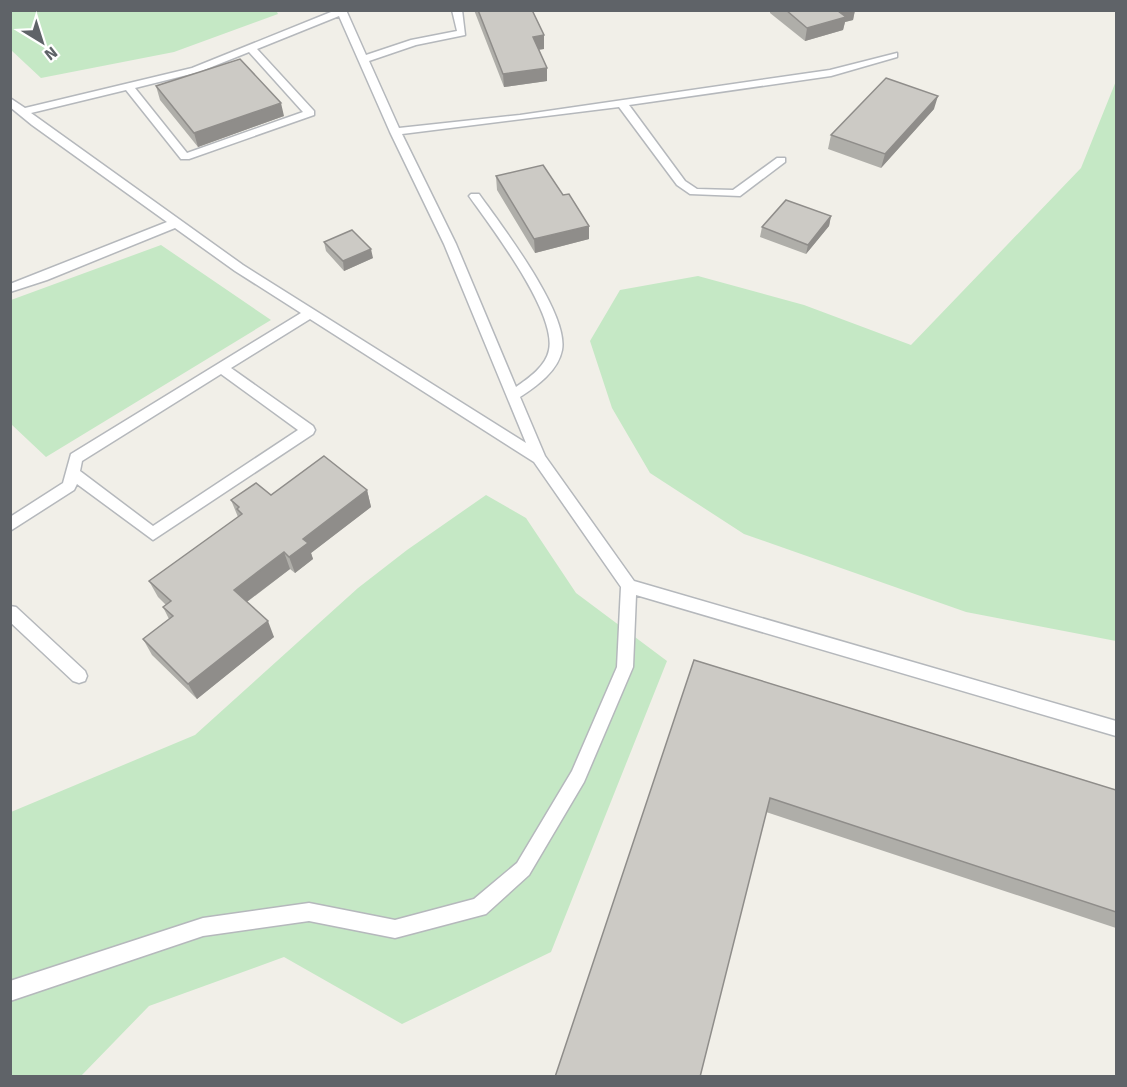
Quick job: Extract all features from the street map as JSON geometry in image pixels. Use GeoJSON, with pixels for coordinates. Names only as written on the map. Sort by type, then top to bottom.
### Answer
{"type":"FeatureCollection","features":[{"type":"Feature","properties":{"kind":"lane"},"geometry":{"type":"LineString","coordinates":[[362,60],[414,42],[462,33],[457,10]]}},
{"type":"Feature","properties":{"kind":"lane"},"geometry":{"type":"LineString","coordinates":[[10,991],[203,927],[309,912],[395,930],[479,907],[523,869],[578,776],[625,667],[629,586],[539,458],[450,244],[395,132],[342,11],[195,70],[128,86],[17,106]]}},
{"type":"Feature","properties":{"kind":"lane"},"geometry":{"type":"LineString","coordinates":[[128,86],[185,157],[310,113],[251,48]]}},
{"type":"Feature","properties":{"kind":"lane"},"geometry":{"type":"LineString","coordinates":[[395,132],[520,118],[831,73],[893,55]]}},
{"type":"Feature","properties":{"kind":"lane"},"geometry":{"type":"LineString","coordinates":[[622,103],[681,183],[694,192],[736,194],[781,160]]}},
{"type":"Feature","properties":{"kind":"lane"},"geometry":{"type":"LineString","coordinates":[[17,106],[239,268],[539,458]]}},
{"type":"Feature","properties":{"kind":"lane"},"geometry":{"type":"LineString","coordinates":[[475,196],[550,311],[557,348],[543,374],[513,395]]}},
{"type":"Feature","properties":{"kind":"lane"},"geometry":{"type":"LineString","coordinates":[[10,288],[176,223]]}},
{"type":"Feature","properties":{"kind":"lane"},"geometry":{"type":"LineString","coordinates":[[10,525],[69,486],[76,458],[310,313]]}},
{"type":"Feature","properties":{"kind":"lane"},"geometry":{"type":"LineString","coordinates":[[72,473],[153,534],[308,430],[222,368]]}},
{"type":"Feature","properties":{"kind":"lane"},"geometry":{"type":"LineString","coordinates":[[629,586],[1116,729]]}},
{"type":"Feature","properties":{"kind":"lane"},"geometry":{"type":"LineString","coordinates":[[10,612],[79,675]]}},
{"type":"Feature","properties":{"kind":"green space"},"geometry":{"type":"Polygon","coordinates":[[[276,10],[278,14],[174,52],[41,78],[11,50],[11,11],[276,10]]]}},
{"type":"Feature","properties":{"kind":"green space"},"geometry":{"type":"Polygon","coordinates":[[[1116,81],[1116,641],[966,612],[744,534],[650,473],[612,408],[590,341],[620,290],[698,276],[804,305],[911,345],[1081,168],[1116,81]]]}},
{"type":"Feature","properties":{"kind":"green space"},"geometry":{"type":"Polygon","coordinates":[[[161,245],[271,320],[46,457],[11,424],[11,300],[161,245]]]}},
{"type":"Feature","properties":{"kind":"green space"},"geometry":{"type":"Polygon","coordinates":[[[486,495],[526,518],[576,593],[667,661],[551,952],[402,1024],[284,957],[149,1006],[81,1076],[11,1076],[11,812],[195,735],[358,588],[407,550],[486,495]]]}},
{"type":"Feature","properties":{"kind":"building"},"geometry":{"type":"Polygon","coordinates":[[[478,10],[532,10],[544,35],[533,37],[547,68],[503,74],[478,10]]]}},
{"type":"Feature","properties":{"kind":"building"},"geometry":{"type":"Polygon","coordinates":[[[786,10],[841,10],[838,11],[846,17],[807,28],[786,10]]]}},
{"type":"Feature","properties":{"kind":"building"},"geometry":{"type":"Polygon","coordinates":[[[240,59],[281,103],[194,133],[156,86],[240,59]]]}},
{"type":"Feature","properties":{"kind":"building"},"geometry":{"type":"Polygon","coordinates":[[[886,78],[938,96],[885,154],[831,135],[886,78]]]}},
{"type":"Feature","properties":{"kind":"building"},"geometry":{"type":"Polygon","coordinates":[[[543,165],[563,195],[569,194],[589,226],[534,239],[496,176],[543,165]]]}},
{"type":"Feature","properties":{"kind":"building"},"geometry":{"type":"Polygon","coordinates":[[[786,200],[831,216],[808,245],[762,227],[786,200]]]}},
{"type":"Feature","properties":{"kind":"building"},"geometry":{"type":"Polygon","coordinates":[[[352,230],[371,249],[343,261],[324,242],[352,230]]]}},
{"type":"Feature","properties":{"kind":"building"},"geometry":{"type":"Polygon","coordinates":[[[324,456],[367,490],[303,539],[308,543],[289,557],[284,552],[234,590],[268,621],[188,684],[143,639],[173,616],[163,607],[171,601],[149,581],[242,514],[237,509],[239,507],[231,500],[256,483],[271,495],[324,456]]]}},
{"type":"Feature","properties":{"kind":"building"},"geometry":{"type":"Polygon","coordinates":[[[694,660],[1116,790],[1116,912],[770,798],[700,1077],[555,1077],[694,660]]]}}]}
